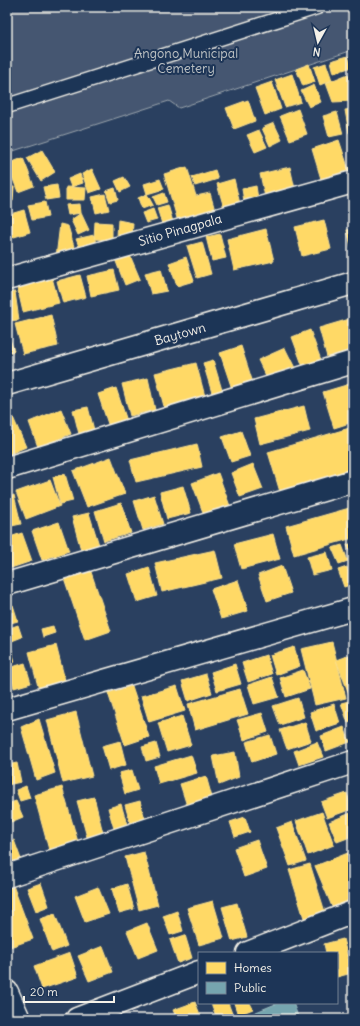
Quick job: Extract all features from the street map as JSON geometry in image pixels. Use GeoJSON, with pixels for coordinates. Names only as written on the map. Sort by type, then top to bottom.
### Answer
{"type":"FeatureCollection","features":[{"type":"Feature","properties":{"kind":"street","name":"Sitio Pinagpala"},"geometry":{"type":"LineString","coordinates":[[7,279],[353,182]]}},
{"type":"Feature","properties":{"kind":"street","name":"Baytown"},"geometry":{"type":"LineString","coordinates":[[7,384],[353,284]]}},
{"type":"Feature","properties":{"kind":"street"},"geometry":{"type":"LineString","coordinates":[[7,468],[353,362]]}},
{"type":"Feature","properties":{"kind":"street"},"geometry":{"type":"LineString","coordinates":[[7,584],[353,481]]}},
{"type":"Feature","properties":{"kind":"street"},"geometry":{"type":"LineString","coordinates":[[7,709],[353,609]]}},
{"type":"Feature","properties":{"kind":"street"},"geometry":{"type":"LineString","coordinates":[[7,876],[353,762]]}},
{"type":"Feature","properties":{"kind":"street"},"geometry":{"type":"LineString","coordinates":[[251,952],[353,912]]}},
{"type":"Feature","properties":{"kind":"street"},"geometry":{"type":"LineString","coordinates":[[77,1019],[198,972]]}},
{"type":"Feature","properties":{"kind":"street"},"geometry":{"type":"LineString","coordinates":[[7,992],[19,1019]]}},
{"type":"Feature","properties":{"kind":"lane"},"geometry":{"type":"LineString","coordinates":[[7,106],[317,7]]}},
{"type":"Feature","properties":{"kind":"green space","name":"Angono Municipal Cemetery"},"geometry":{"type":"Polygon","coordinates":[[[7,7],[353,7],[353,50],[179,108],[169,101],[7,153],[7,7]]]}},
{"type":"Feature","properties":{"kind":"building: Homes"},"geometry":{"type":"Polygon","coordinates":[[[348,56],[352,67],[334,73],[331,61],[348,56]]]}},
{"type":"Feature","properties":{"kind":"building: Homes"},"geometry":{"type":"Polygon","coordinates":[[[326,63],[332,80],[320,85],[314,67],[326,63]]]}},
{"type":"Feature","properties":{"kind":"building: Homes"},"geometry":{"type":"Polygon","coordinates":[[[309,64],[315,82],[303,86],[296,69],[309,64]]]}},
{"type":"Feature","properties":{"kind":"building: Homes"},"geometry":{"type":"Polygon","coordinates":[[[292,74],[301,102],[285,107],[275,80],[292,74]]]}},
{"type":"Feature","properties":{"kind":"building: Homes"},"geometry":{"type":"Polygon","coordinates":[[[348,74],[353,87],[353,101],[333,102],[326,83],[348,74]]]}},
{"type":"Feature","properties":{"kind":"building: Homes"},"geometry":{"type":"Polygon","coordinates":[[[272,82],[281,109],[265,115],[255,88],[272,82]]]}},
{"type":"Feature","properties":{"kind":"building: Homes"},"geometry":{"type":"Polygon","coordinates":[[[314,85],[321,102],[309,107],[301,91],[314,85]]]}},
{"type":"Feature","properties":{"kind":"building: Homes"},"geometry":{"type":"Polygon","coordinates":[[[248,100],[255,121],[234,129],[226,108],[248,100]]]}},
{"type":"Feature","properties":{"kind":"building: Homes"},"geometry":{"type":"Polygon","coordinates":[[[298,109],[307,134],[290,140],[280,116],[298,109]]]}},
{"type":"Feature","properties":{"kind":"building: Homes"},"geometry":{"type":"Polygon","coordinates":[[[353,109],[353,132],[349,133],[345,110],[353,109]]]}},
{"type":"Feature","properties":{"kind":"building: Homes"},"geometry":{"type":"Polygon","coordinates":[[[337,112],[343,134],[329,137],[323,116],[337,112]]]}},
{"type":"Feature","properties":{"kind":"building: Homes"},"geometry":{"type":"Polygon","coordinates":[[[274,123],[282,140],[270,146],[262,128],[274,123]]]}},
{"type":"Feature","properties":{"kind":"building: Homes"},"geometry":{"type":"Polygon","coordinates":[[[259,130],[267,147],[255,152],[247,135],[259,130]]]}},
{"type":"Feature","properties":{"kind":"building: Homes"},"geometry":{"type":"Polygon","coordinates":[[[339,140],[349,170],[321,179],[312,149],[339,140]]]}},
{"type":"Feature","properties":{"kind":"building: Homes"},"geometry":{"type":"Polygon","coordinates":[[[42,150],[55,172],[41,181],[27,158],[42,150]]]}},
{"type":"Feature","properties":{"kind":"building: Homes"},"geometry":{"type":"Polygon","coordinates":[[[23,158],[34,186],[18,192],[7,164],[23,158]]]}},
{"type":"Feature","properties":{"kind":"building: Homes"},"geometry":{"type":"Polygon","coordinates":[[[187,167],[196,196],[210,193],[216,214],[179,225],[164,174],[187,167]]]}},
{"type":"Feature","properties":{"kind":"building: Homes"},"geometry":{"type":"Polygon","coordinates":[[[290,167],[295,189],[265,197],[260,174],[290,167]]]}},
{"type":"Feature","properties":{"kind":"building: Homes"},"geometry":{"type":"Polygon","coordinates":[[[92,169],[101,189],[89,193],[82,174],[92,169]]]}},
{"type":"Feature","properties":{"kind":"building: Homes"},"geometry":{"type":"Polygon","coordinates":[[[215,170],[218,179],[195,186],[192,177],[215,170]]]}},
{"type":"Feature","properties":{"kind":"building: Homes"},"geometry":{"type":"Polygon","coordinates":[[[80,174],[83,183],[71,187],[68,179],[80,174]]]}},
{"type":"Feature","properties":{"kind":"building: Homes"},"geometry":{"type":"Polygon","coordinates":[[[124,177],[130,187],[120,192],[115,181],[124,177]]]}},
{"type":"Feature","properties":{"kind":"building: Homes"},"geometry":{"type":"Polygon","coordinates":[[[160,179],[164,189],[147,194],[144,184],[160,179]]]}},
{"type":"Feature","properties":{"kind":"building: Homes"},"geometry":{"type":"Polygon","coordinates":[[[234,179],[240,204],[224,208],[217,184],[234,179]]]}},
{"type":"Feature","properties":{"kind":"building: Homes"},"geometry":{"type":"Polygon","coordinates":[[[57,185],[59,198],[46,200],[43,187],[57,185]]]}},
{"type":"Feature","properties":{"kind":"building: Homes"},"geometry":{"type":"Polygon","coordinates":[[[256,186],[258,199],[244,201],[242,189],[256,186]]]}},
{"type":"Feature","properties":{"kind":"building: Homes"},"geometry":{"type":"Polygon","coordinates":[[[7,187],[14,187],[13,201],[7,201],[7,187]]]}},
{"type":"Feature","properties":{"kind":"building: Homes"},"geometry":{"type":"Polygon","coordinates":[[[66,187],[86,188],[85,200],[66,200],[66,187]]]}},
{"type":"Feature","properties":{"kind":"building: Homes"},"geometry":{"type":"Polygon","coordinates":[[[115,188],[118,200],[110,202],[106,191],[115,188]]]}},
{"type":"Feature","properties":{"kind":"building: Homes"},"geometry":{"type":"Polygon","coordinates":[[[164,193],[167,202],[157,205],[153,197],[164,193]]]}},
{"type":"Feature","properties":{"kind":"building: Homes"},"geometry":{"type":"Polygon","coordinates":[[[105,194],[109,210],[96,213],[92,197],[105,194]]]}},
{"type":"Feature","properties":{"kind":"building: Homes"},"geometry":{"type":"Polygon","coordinates":[[[147,194],[153,205],[142,209],[138,198],[147,194]]]}},
{"type":"Feature","properties":{"kind":"building: Homes"},"geometry":{"type":"Polygon","coordinates":[[[45,202],[48,217],[32,220],[28,205],[45,202]]]}},
{"type":"Feature","properties":{"kind":"building: Homes"},"geometry":{"type":"Polygon","coordinates":[[[80,204],[81,213],[68,215],[66,205],[80,204]]]}},
{"type":"Feature","properties":{"kind":"building: Homes"},"geometry":{"type":"Polygon","coordinates":[[[168,205],[173,222],[162,224],[157,208],[168,205]]]}},
{"type":"Feature","properties":{"kind":"building: Homes"},"geometry":{"type":"Polygon","coordinates":[[[153,209],[157,220],[146,223],[142,213],[153,209]]]}},
{"type":"Feature","properties":{"kind":"building: Homes"},"geometry":{"type":"Polygon","coordinates":[[[24,210],[30,232],[11,238],[7,225],[7,215],[24,210]]]}},
{"type":"Feature","properties":{"kind":"building: Homes"},"geometry":{"type":"Polygon","coordinates":[[[81,213],[89,230],[78,235],[71,220],[81,213]]]}},
{"type":"Feature","properties":{"kind":"building: Homes"},"geometry":{"type":"Polygon","coordinates":[[[118,220],[133,223],[132,238],[117,237],[118,220]]]}},
{"type":"Feature","properties":{"kind":"building: Homes"},"geometry":{"type":"Polygon","coordinates":[[[324,220],[331,249],[302,256],[295,227],[324,220]]]}},
{"type":"Feature","properties":{"kind":"building: Homes"},"geometry":{"type":"Polygon","coordinates":[[[95,222],[112,223],[112,240],[94,239],[95,222]]]}},
{"type":"Feature","properties":{"kind":"building: Homes"},"geometry":{"type":"Polygon","coordinates":[[[60,224],[68,226],[77,257],[56,257],[60,224]]]}},
{"type":"Feature","properties":{"kind":"building: Homes"},"geometry":{"type":"Polygon","coordinates":[[[266,229],[274,261],[234,270],[227,239],[266,229]]]}},
{"type":"Feature","properties":{"kind":"building: Homes"},"geometry":{"type":"Polygon","coordinates":[[[353,229],[353,254],[347,230],[353,229]]]}},
{"type":"Feature","properties":{"kind":"building: Homes"},"geometry":{"type":"Polygon","coordinates":[[[220,234],[226,258],[212,261],[206,237],[220,234]]]}},
{"type":"Feature","properties":{"kind":"building: Homes"},"geometry":{"type":"Polygon","coordinates":[[[94,235],[97,249],[82,254],[76,239],[94,235]]]}},
{"type":"Feature","properties":{"kind":"building: Homes"},"geometry":{"type":"Polygon","coordinates":[[[202,242],[211,274],[197,278],[187,246],[202,242]]]}},
{"type":"Feature","properties":{"kind":"building: Homes"},"geometry":{"type":"Polygon","coordinates":[[[129,253],[140,279],[125,285],[115,259],[129,253]]]}},
{"type":"Feature","properties":{"kind":"building: Homes"},"geometry":{"type":"Polygon","coordinates":[[[186,257],[194,281],[177,286],[169,263],[186,257]]]}},
{"type":"Feature","properties":{"kind":"building: Homes"},"geometry":{"type":"Polygon","coordinates":[[[161,269],[167,291],[151,294],[145,273],[161,269]]]}},
{"type":"Feature","properties":{"kind":"building: Homes"},"geometry":{"type":"Polygon","coordinates":[[[114,270],[119,290],[91,296],[87,276],[114,270]]]}},
{"type":"Feature","properties":{"kind":"building: Homes"},"geometry":{"type":"Polygon","coordinates":[[[51,274],[59,303],[23,312],[16,282],[51,274]]]}},
{"type":"Feature","properties":{"kind":"building: Homes"},"geometry":{"type":"Polygon","coordinates":[[[80,275],[86,297],[63,303],[57,281],[80,275]]]}},
{"type":"Feature","properties":{"kind":"building: Homes"},"geometry":{"type":"Polygon","coordinates":[[[15,292],[19,320],[7,321],[7,293],[15,292]]]}},
{"type":"Feature","properties":{"kind":"building: Homes"},"geometry":{"type":"Polygon","coordinates":[[[51,315],[58,346],[23,354],[15,324],[51,315]]]}},
{"type":"Feature","properties":{"kind":"building: Homes"},"geometry":{"type":"Polygon","coordinates":[[[353,318],[353,349],[327,357],[319,328],[353,318]]]}},
{"type":"Feature","properties":{"kind":"building: Homes"},"geometry":{"type":"Polygon","coordinates":[[[310,330],[321,360],[303,367],[292,337],[310,330]]]}},
{"type":"Feature","properties":{"kind":"building: Homes"},"geometry":{"type":"Polygon","coordinates":[[[10,339],[14,351],[7,353],[7,340],[10,339]]]}},
{"type":"Feature","properties":{"kind":"building: Homes"},"geometry":{"type":"Polygon","coordinates":[[[241,346],[253,383],[232,389],[220,353],[241,346]]]}},
{"type":"Feature","properties":{"kind":"building: Homes"},"geometry":{"type":"Polygon","coordinates":[[[285,348],[295,368],[268,381],[258,360],[285,348]]]}},
{"type":"Feature","properties":{"kind":"building: Homes"},"geometry":{"type":"Polygon","coordinates":[[[213,360],[222,390],[212,393],[203,363],[213,360]]]}},
{"type":"Feature","properties":{"kind":"building: Homes"},"geometry":{"type":"Polygon","coordinates":[[[196,363],[206,400],[165,410],[155,373],[196,363]]]}},
{"type":"Feature","properties":{"kind":"building: Homes"},"geometry":{"type":"Polygon","coordinates":[[[148,378],[155,410],[130,416],[122,384],[148,378]]]}},
{"type":"Feature","properties":{"kind":"building: Homes"},"geometry":{"type":"Polygon","coordinates":[[[353,383],[353,422],[334,428],[323,392],[353,383]]]}},
{"type":"Feature","properties":{"kind":"building: Homes"},"geometry":{"type":"Polygon","coordinates":[[[116,388],[127,421],[109,427],[98,394],[116,388]]]}},
{"type":"Feature","properties":{"kind":"building: Homes"},"geometry":{"type":"Polygon","coordinates":[[[304,406],[310,431],[260,444],[254,419],[304,406]]]}},
{"type":"Feature","properties":{"kind":"building: Homes"},"geometry":{"type":"Polygon","coordinates":[[[88,407],[94,430],[79,434],[73,410],[88,407]]]}},
{"type":"Feature","properties":{"kind":"building: Homes"},"geometry":{"type":"Polygon","coordinates":[[[61,409],[71,434],[38,447],[29,422],[61,409]]]}},
{"type":"Feature","properties":{"kind":"building: Homes"},"geometry":{"type":"Polygon","coordinates":[[[12,415],[26,447],[7,455],[7,418],[12,415]]]}},
{"type":"Feature","properties":{"kind":"building: Homes"},"geometry":{"type":"Polygon","coordinates":[[[353,427],[353,470],[280,492],[268,452],[353,427]]]}},
{"type":"Feature","properties":{"kind":"building: Homes"},"geometry":{"type":"Polygon","coordinates":[[[241,431],[250,456],[231,462],[222,437],[241,431]]]}},
{"type":"Feature","properties":{"kind":"building: Homes"},"geometry":{"type":"Polygon","coordinates":[[[197,444],[202,467],[136,482],[130,460],[197,444]]]}},
{"type":"Feature","properties":{"kind":"building: Homes"},"geometry":{"type":"Polygon","coordinates":[[[111,457],[125,494],[87,507],[73,471],[111,457]]]}},
{"type":"Feature","properties":{"kind":"building: Homes"},"geometry":{"type":"Polygon","coordinates":[[[253,464],[263,489],[240,497],[231,473],[253,464]]]}},
{"type":"Feature","properties":{"kind":"building: Homes"},"geometry":{"type":"Polygon","coordinates":[[[218,473],[230,506],[204,515],[192,483],[218,473]]]}},
{"type":"Feature","properties":{"kind":"building: Homes"},"geometry":{"type":"Polygon","coordinates":[[[65,474],[73,501],[60,504],[53,477],[65,474]]]}},
{"type":"Feature","properties":{"kind":"building: Homes"},"geometry":{"type":"Polygon","coordinates":[[[50,480],[60,506],[26,519],[16,492],[50,480]]]}},
{"type":"Feature","properties":{"kind":"building: Homes"},"geometry":{"type":"Polygon","coordinates":[[[183,486],[191,513],[167,519],[160,492],[183,486]]]}},
{"type":"Feature","properties":{"kind":"building: Homes"},"geometry":{"type":"Polygon","coordinates":[[[14,495],[21,524],[7,527],[7,497],[14,495]]]}},
{"type":"Feature","properties":{"kind":"building: Homes"},"geometry":{"type":"Polygon","coordinates":[[[154,495],[163,524],[143,530],[134,501],[154,495]]]}},
{"type":"Feature","properties":{"kind":"building: Homes"},"geometry":{"type":"Polygon","coordinates":[[[121,503],[131,533],[104,541],[95,511],[121,503]]]}},
{"type":"Feature","properties":{"kind":"building: Homes"},"geometry":{"type":"Polygon","coordinates":[[[353,507],[353,538],[294,555],[286,526],[353,507]]]}},
{"type":"Feature","properties":{"kind":"building: Homes"},"geometry":{"type":"Polygon","coordinates":[[[89,513],[99,545],[81,550],[72,517],[89,513]]]}},
{"type":"Feature","properties":{"kind":"building: Homes"},"geometry":{"type":"Polygon","coordinates":[[[59,522],[69,551],[42,560],[32,531],[59,522]]]}},
{"type":"Feature","properties":{"kind":"building: Homes"},"geometry":{"type":"Polygon","coordinates":[[[22,533],[32,561],[8,569],[7,538],[22,533]]]}},
{"type":"Feature","properties":{"kind":"building: Homes"},"geometry":{"type":"Polygon","coordinates":[[[273,534],[280,559],[241,569],[234,544],[273,534]]]}},
{"type":"Feature","properties":{"kind":"building: Homes"},"geometry":{"type":"Polygon","coordinates":[[[353,543],[353,561],[347,545],[353,543]]]}},
{"type":"Feature","properties":{"kind":"building: Homes"},"geometry":{"type":"Polygon","coordinates":[[[342,545],[348,561],[339,564],[332,548],[342,545]]]}},
{"type":"Feature","properties":{"kind":"building: Homes"},"geometry":{"type":"Polygon","coordinates":[[[215,550],[222,578],[162,592],[155,563],[215,550]]]}},
{"type":"Feature","properties":{"kind":"building: Homes"},"geometry":{"type":"Polygon","coordinates":[[[327,552],[332,570],[312,575],[307,557],[327,552]]]}},
{"type":"Feature","properties":{"kind":"building: Homes"},"geometry":{"type":"Polygon","coordinates":[[[282,566],[291,593],[267,601],[258,575],[282,566]]]}},
{"type":"Feature","properties":{"kind":"building: Homes"},"geometry":{"type":"Polygon","coordinates":[[[149,567],[157,596],[137,602],[128,574],[149,567]]]}},
{"type":"Feature","properties":{"kind":"building: Homes"},"geometry":{"type":"Polygon","coordinates":[[[347,567],[353,584],[344,587],[338,570],[347,567]]]}},
{"type":"Feature","properties":{"kind":"building: Homes"},"geometry":{"type":"Polygon","coordinates":[[[90,569],[111,631],[85,640],[64,578],[90,569]]]}},
{"type":"Feature","properties":{"kind":"building: Homes"},"geometry":{"type":"Polygon","coordinates":[[[238,580],[248,611],[221,619],[211,589],[238,580]]]}},
{"type":"Feature","properties":{"kind":"building: Homes"},"geometry":{"type":"Polygon","coordinates":[[[13,605],[18,621],[7,624],[7,607],[13,605]]]}},
{"type":"Feature","properties":{"kind":"building: Homes"},"geometry":{"type":"Polygon","coordinates":[[[18,625],[22,637],[7,643],[7,629],[18,625]]]}},
{"type":"Feature","properties":{"kind":"building: Homes"},"geometry":{"type":"Polygon","coordinates":[[[53,626],[55,633],[43,637],[41,629],[53,626]]]}},
{"type":"Feature","properties":{"kind":"building: Homes"},"geometry":{"type":"Polygon","coordinates":[[[332,642],[346,698],[315,705],[301,649],[332,642]]]}},
{"type":"Feature","properties":{"kind":"building: Homes"},"geometry":{"type":"Polygon","coordinates":[[[56,645],[66,684],[39,690],[29,652],[56,645]]]}},
{"type":"Feature","properties":{"kind":"building: Homes"},"geometry":{"type":"Polygon","coordinates":[[[11,647],[15,662],[7,664],[7,648],[11,647]]]}},
{"type":"Feature","properties":{"kind":"building: Homes"},"geometry":{"type":"Polygon","coordinates":[[[294,647],[300,666],[276,675],[270,655],[294,647]]]}},
{"type":"Feature","properties":{"kind":"building: Homes"},"geometry":{"type":"Polygon","coordinates":[[[352,654],[353,693],[349,694],[336,660],[352,654]]]}},
{"type":"Feature","properties":{"kind":"building: Homes"},"geometry":{"type":"Polygon","coordinates":[[[266,655],[272,674],[248,682],[242,663],[266,655]]]}},
{"type":"Feature","properties":{"kind":"building: Homes"},"geometry":{"type":"Polygon","coordinates":[[[25,663],[31,683],[14,688],[9,668],[25,663]]]}},
{"type":"Feature","properties":{"kind":"building: Homes"},"geometry":{"type":"Polygon","coordinates":[[[235,664],[241,684],[217,691],[211,672],[235,664]]]}},
{"type":"Feature","properties":{"kind":"building: Homes"},"geometry":{"type":"Polygon","coordinates":[[[303,670],[310,689],[286,697],[280,678],[303,670]]]}},
{"type":"Feature","properties":{"kind":"building: Homes"},"geometry":{"type":"Polygon","coordinates":[[[206,674],[212,693],[188,701],[182,681],[206,674]]]}},
{"type":"Feature","properties":{"kind":"building: Homes"},"geometry":{"type":"Polygon","coordinates":[[[272,677],[279,697],[254,704],[248,685],[272,677]]]}},
{"type":"Feature","properties":{"kind":"building: Homes"},"geometry":{"type":"Polygon","coordinates":[[[132,686],[149,737],[125,745],[108,693],[132,686]]]}},
{"type":"Feature","properties":{"kind":"building: Homes"},"geometry":{"type":"Polygon","coordinates":[[[177,686],[185,711],[149,722],[141,696],[177,686]]]}},
{"type":"Feature","properties":{"kind":"building: Homes"},"geometry":{"type":"Polygon","coordinates":[[[240,689],[248,714],[195,730],[188,704],[240,689]]]}},
{"type":"Feature","properties":{"kind":"building: Homes"},"geometry":{"type":"Polygon","coordinates":[[[298,698],[304,717],[280,725],[273,706],[298,698]]]}},
{"type":"Feature","properties":{"kind":"building: Homes"},"geometry":{"type":"Polygon","coordinates":[[[353,700],[353,721],[348,723],[341,703],[353,700]]]}},
{"type":"Feature","properties":{"kind":"building: Homes"},"geometry":{"type":"Polygon","coordinates":[[[334,704],[340,723],[316,731],[310,712],[334,704]]]}},
{"type":"Feature","properties":{"kind":"building: Homes"},"geometry":{"type":"Polygon","coordinates":[[[76,712],[92,776],[63,783],[47,720],[76,712]]]}},
{"type":"Feature","properties":{"kind":"building: Homes"},"geometry":{"type":"Polygon","coordinates":[[[262,713],[268,732],[244,740],[237,720],[262,713]]]}},
{"type":"Feature","properties":{"kind":"building: Homes"},"geometry":{"type":"Polygon","coordinates":[[[182,716],[191,745],[167,752],[158,723],[182,716]]]}},
{"type":"Feature","properties":{"kind":"building: Homes"},"geometry":{"type":"Polygon","coordinates":[[[39,719],[55,773],[36,780],[21,727],[39,719]]]}},
{"type":"Feature","properties":{"kind":"building: Homes"},"geometry":{"type":"Polygon","coordinates":[[[305,722],[311,741],[287,749],[280,730],[305,722]]]}},
{"type":"Feature","properties":{"kind":"building: Homes"},"geometry":{"type":"Polygon","coordinates":[[[344,727],[350,742],[326,751],[321,736],[344,727]]]}},
{"type":"Feature","properties":{"kind":"building: Homes"},"geometry":{"type":"Polygon","coordinates":[[[270,735],[276,754],[252,762],[246,742],[270,735]]]}},
{"type":"Feature","properties":{"kind":"building: Homes"},"geometry":{"type":"Polygon","coordinates":[[[120,741],[126,765],[109,770],[102,746],[120,741]]]}},
{"type":"Feature","properties":{"kind":"building: Homes"},"geometry":{"type":"Polygon","coordinates":[[[317,742],[323,757],[299,765],[294,751],[317,742]]]}},
{"type":"Feature","properties":{"kind":"building: Homes"},"geometry":{"type":"Polygon","coordinates":[[[156,743],[160,757],[146,761],[142,747],[156,743]]]}},
{"type":"Feature","properties":{"kind":"building: Homes"},"geometry":{"type":"Polygon","coordinates":[[[235,752],[239,777],[219,785],[213,756],[235,752]]]}},
{"type":"Feature","properties":{"kind":"building: Homes"},"geometry":{"type":"Polygon","coordinates":[[[191,755],[197,773],[159,784],[154,766],[191,755]]]}},
{"type":"Feature","properties":{"kind":"building: Homes"},"geometry":{"type":"Polygon","coordinates":[[[17,763],[21,782],[7,785],[7,765],[17,763]]]}},
{"type":"Feature","properties":{"kind":"building: Homes"},"geometry":{"type":"Polygon","coordinates":[[[132,770],[138,790],[125,794],[119,773],[132,770]]]}},
{"type":"Feature","properties":{"kind":"building: Homes"},"geometry":{"type":"Polygon","coordinates":[[[206,776],[213,801],[188,809],[180,784],[206,776]]]}},
{"type":"Feature","properties":{"kind":"building: Homes"},"geometry":{"type":"Polygon","coordinates":[[[26,786],[30,798],[20,801],[16,790],[26,786]]]}},
{"type":"Feature","properties":{"kind":"building: Homes"},"geometry":{"type":"Polygon","coordinates":[[[62,787],[78,842],[49,850],[34,795],[62,787]]]}},
{"type":"Feature","properties":{"kind":"building: Homes"},"geometry":{"type":"Polygon","coordinates":[[[347,793],[352,809],[327,818],[321,802],[347,793]]]}},
{"type":"Feature","properties":{"kind":"building: Homes"},"geometry":{"type":"Polygon","coordinates":[[[94,797],[103,833],[87,837],[77,801],[94,797]]]}},
{"type":"Feature","properties":{"kind":"building: Homes"},"geometry":{"type":"Polygon","coordinates":[[[16,801],[23,817],[11,822],[7,811],[7,804],[16,801]]]}},
{"type":"Feature","properties":{"kind":"building: Homes"},"geometry":{"type":"Polygon","coordinates":[[[140,801],[147,826],[132,830],[125,805],[140,801]]]}},
{"type":"Feature","properties":{"kind":"building: Homes"},"geometry":{"type":"Polygon","coordinates":[[[121,804],[128,828],[115,832],[108,808],[121,804]]]}},
{"type":"Feature","properties":{"kind":"building: Homes"},"geometry":{"type":"Polygon","coordinates":[[[322,812],[334,845],[308,855],[296,821],[322,812]]]}},
{"type":"Feature","properties":{"kind":"building: Homes"},"geometry":{"type":"Polygon","coordinates":[[[353,812],[353,836],[337,842],[329,822],[353,812]]]}},
{"type":"Feature","properties":{"kind":"building: Homes"},"geometry":{"type":"Polygon","coordinates":[[[245,817],[250,832],[235,837],[230,822],[245,817]]]}},
{"type":"Feature","properties":{"kind":"building: Homes"},"geometry":{"type":"Polygon","coordinates":[[[292,822],[306,861],[290,866],[276,828],[292,822]]]}},
{"type":"Feature","properties":{"kind":"building: Homes"},"geometry":{"type":"Polygon","coordinates":[[[14,840],[22,862],[7,867],[7,842],[14,840]]]}},
{"type":"Feature","properties":{"kind":"building: Homes"},"geometry":{"type":"Polygon","coordinates":[[[257,840],[267,869],[244,877],[234,848],[257,840]]]}},
{"type":"Feature","properties":{"kind":"building: Homes"},"geometry":{"type":"Polygon","coordinates":[[[353,851],[353,901],[333,909],[315,866],[353,851]]]}},
{"type":"Feature","properties":{"kind":"building: Homes"},"geometry":{"type":"Polygon","coordinates":[[[144,852],[158,905],[139,910],[125,857],[144,852]]]}},
{"type":"Feature","properties":{"kind":"building: Homes"},"geometry":{"type":"Polygon","coordinates":[[[310,864],[325,912],[304,918],[289,870],[310,864]]]}},
{"type":"Feature","properties":{"kind":"building: Homes"},"geometry":{"type":"Polygon","coordinates":[[[11,880],[33,939],[10,947],[7,939],[7,882],[11,880]]]}},
{"type":"Feature","properties":{"kind":"building: Homes"},"geometry":{"type":"Polygon","coordinates":[[[41,883],[49,906],[36,911],[27,888],[41,883]]]}},
{"type":"Feature","properties":{"kind":"building: Homes"},"geometry":{"type":"Polygon","coordinates":[[[127,884],[134,909],[119,913],[112,889],[127,884]]]}},
{"type":"Feature","properties":{"kind":"building: Homes"},"geometry":{"type":"Polygon","coordinates":[[[98,887],[109,914],[85,922],[75,896],[98,887]]]}},
{"type":"Feature","properties":{"kind":"building: Homes"},"geometry":{"type":"Polygon","coordinates":[[[213,901],[224,938],[199,945],[187,908],[213,901]]]}},
{"type":"Feature","properties":{"kind":"building: Homes"},"geometry":{"type":"Polygon","coordinates":[[[237,903],[247,937],[232,941],[222,907],[237,903]]]}},
{"type":"Feature","properties":{"kind":"building: Homes"},"geometry":{"type":"Polygon","coordinates":[[[177,911],[183,931],[170,935],[163,916],[177,911]]]}},
{"type":"Feature","properties":{"kind":"building: Homes"},"geometry":{"type":"Polygon","coordinates":[[[55,914],[67,946],[52,952],[40,919],[55,914]]]}},
{"type":"Feature","properties":{"kind":"building: Homes"},"geometry":{"type":"Polygon","coordinates":[[[147,923],[158,950],[138,958],[127,931],[147,923]]]}},
{"type":"Feature","properties":{"kind":"building: Homes"},"geometry":{"type":"Polygon","coordinates":[[[185,935],[192,958],[178,963],[170,940],[185,935]]]}},
{"type":"Feature","properties":{"kind":"building: Homes"},"geometry":{"type":"Polygon","coordinates":[[[343,939],[352,973],[338,977],[338,952],[326,952],[324,944],[343,939]]]}},
{"type":"Feature","properties":{"kind":"building: Homes"},"geometry":{"type":"Polygon","coordinates":[[[353,939],[353,960],[347,940],[353,939]]]}},
{"type":"Feature","properties":{"kind":"building: Homes"},"geometry":{"type":"Polygon","coordinates":[[[103,946],[113,972],[89,981],[78,956],[103,946]]]}},
{"type":"Feature","properties":{"kind":"building: Homes"},"geometry":{"type":"Polygon","coordinates":[[[70,953],[78,977],[42,989],[34,966],[70,953]]]}},
{"type":"Feature","properties":{"kind":"building: Homes"},"geometry":{"type":"Polygon","coordinates":[[[195,1002],[202,1019],[177,1019],[173,1010],[195,1002]]]}},
{"type":"Feature","properties":{"kind":"building: Homes"},"geometry":{"type":"Polygon","coordinates":[[[211,1004],[228,1004],[233,1016],[225,1019],[217,1019],[211,1004]]]}},
{"type":"Feature","properties":{"kind":"building: Homes"},"geometry":{"type":"Polygon","coordinates":[[[234,1004],[250,1004],[253,1009],[238,1015],[234,1004]]]}},
{"type":"Feature","properties":{"kind":"building: Public"},"geometry":{"type":"Polygon","coordinates":[[[276,1004],[293,1004],[299,1019],[239,1019],[276,1004]]]}}]}
